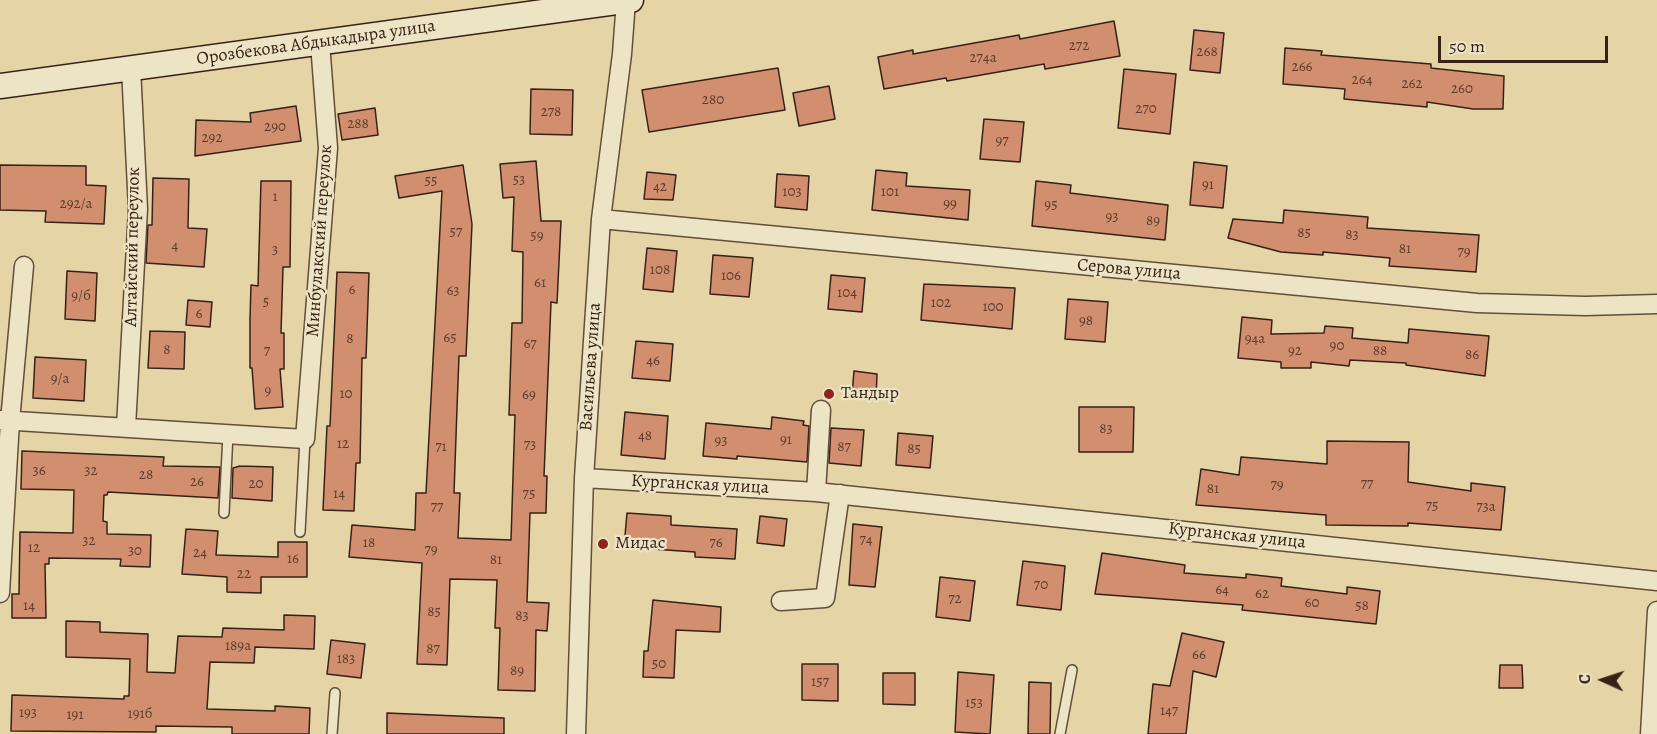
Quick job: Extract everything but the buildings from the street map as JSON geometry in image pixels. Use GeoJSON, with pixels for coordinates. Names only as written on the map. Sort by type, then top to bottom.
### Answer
{"type":"FeatureCollection","features":[{"type":"Feature","properties":{"kind":"street","name":"Орозбекова Абдыкадыра улица"},"geometry":{"type":"LineString","coordinates":[[0,86],[627,0]]}},
{"type":"Feature","properties":{"kind":"street","name":"Васильева улица"},"geometry":{"type":"LineString","coordinates":[[576,734],[584,478],[601,219],[627,0]]}},
{"type":"Feature","properties":{"kind":"street","name":"Минбулакский переулок"},"geometry":{"type":"LineString","coordinates":[[305,439],[328,148],[320,43]]}},
{"type":"Feature","properties":{"kind":"street","name":"Алтайский переулок"},"geometry":{"type":"LineString","coordinates":[[126,427],[138,209],[131,68]]}},
{"type":"Feature","properties":{"kind":"street","name":"Серова улица"},"geometry":{"type":"LineString","coordinates":[[601,219],[1477,303],[1585,306],[1657,303]]}},
{"type":"Feature","properties":{"kind":"street"},"geometry":{"type":"LineString","coordinates":[[0,593],[5,421],[24,266]]}},
{"type":"Feature","properties":{"kind":"street"},"geometry":{"type":"LineString","coordinates":[[816,492],[821,410]]}},
{"type":"Feature","properties":{"kind":"street"},"geometry":{"type":"LineString","coordinates":[[5,421],[305,439]]}},
{"type":"Feature","properties":{"kind":"street","name":"Курганская улица"},"geometry":{"type":"LineString","coordinates":[[584,478],[840,494],[1657,581]]}},
{"type":"Feature","properties":{"kind":"street"},"geometry":{"type":"LineString","coordinates":[[781,601],[825,598],[840,494]]}},
{"type":"Feature","properties":{"kind":"street"},"geometry":{"type":"LineString","coordinates":[[1650,734],[1657,611]]}},
{"type":"Feature","properties":{"kind":"lane"},"geometry":{"type":"LineString","coordinates":[[224,513],[228,434]]}},
{"type":"Feature","properties":{"kind":"lane","name":"Минбулакский переулок"},"geometry":{"type":"LineString","coordinates":[[300,532],[305,439]]}},
{"type":"Feature","properties":{"kind":"lane"},"geometry":{"type":"LineString","coordinates":[[1060,734],[1072,669]]}},
{"type":"Feature","properties":{"kind":"lane"},"geometry":{"type":"LineString","coordinates":[[332,734],[335,693]]}},
{"type":"Feature","properties":{"kind":"place","name":"Тандыр"},"geometry":{"type":"Point","coordinates":[829,394]}},
{"type":"Feature","properties":{"kind":"place","name":"Мидас"},"geometry":{"type":"Point","coordinates":[603,544]}}]}
